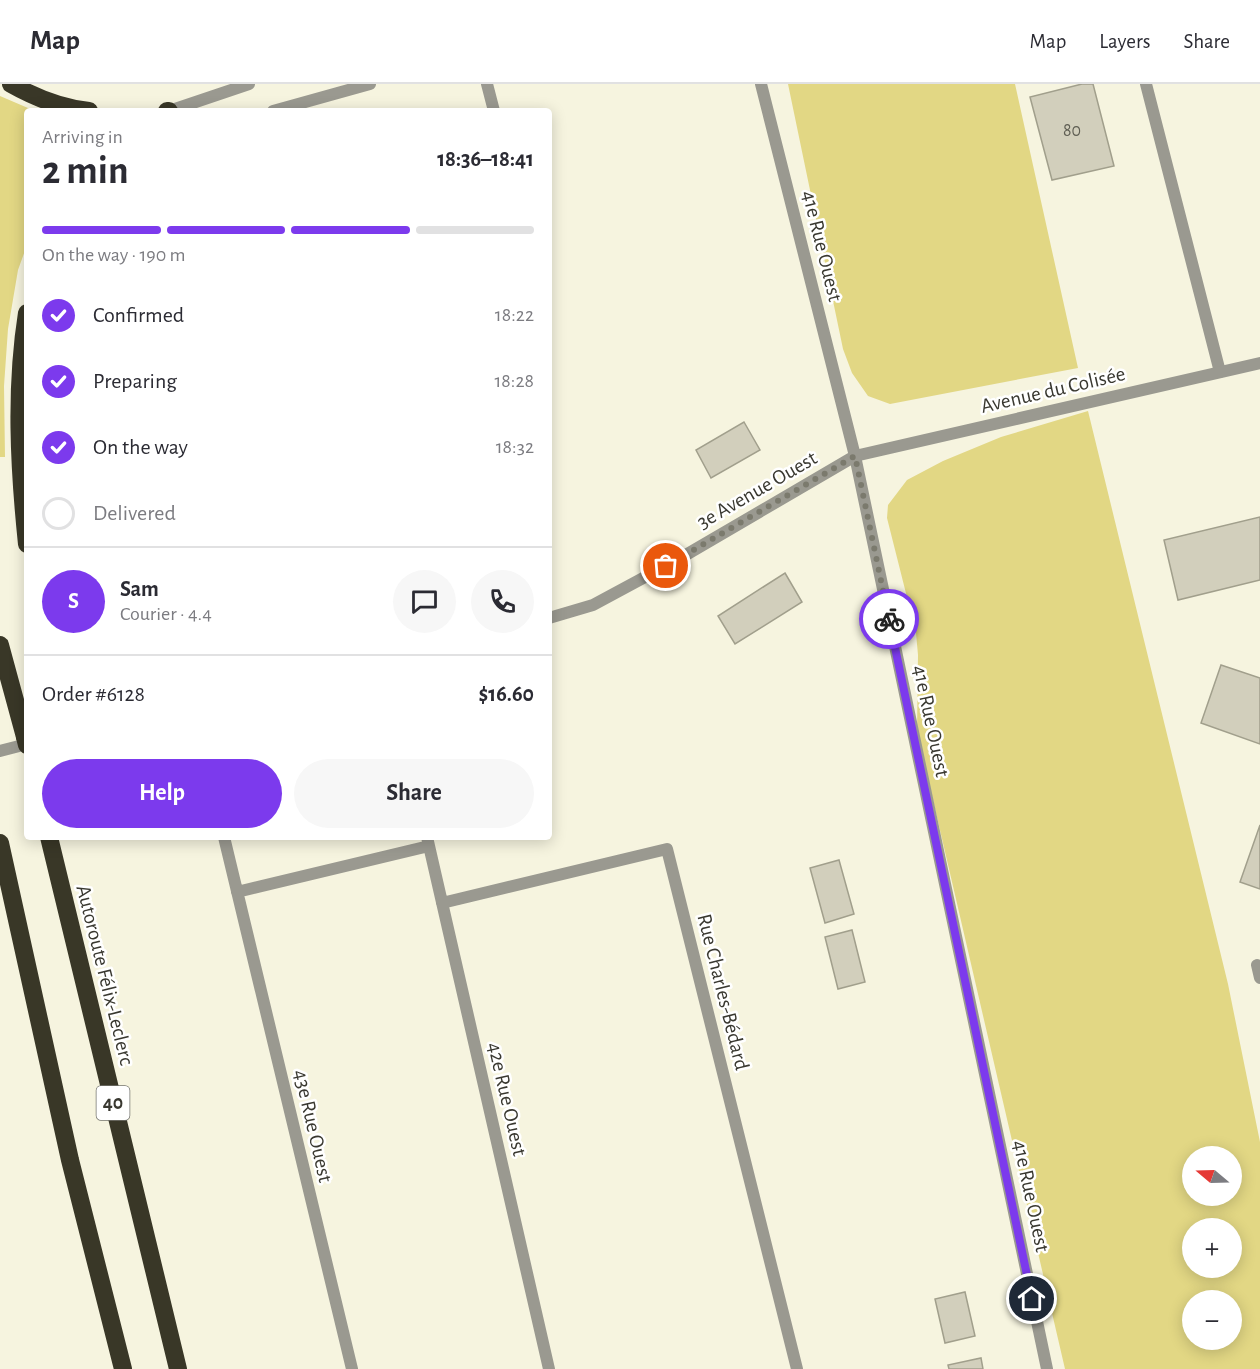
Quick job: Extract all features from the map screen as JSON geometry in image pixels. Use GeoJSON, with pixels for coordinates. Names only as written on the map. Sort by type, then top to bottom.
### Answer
{"type":"FeatureCollection","features":[{"type":"Feature","properties":{"kind":"highway"},"geometry":{"type":"LineString","coordinates":[[11,84],[30,95],[68,108]]}},
{"type":"Feature","properties":{"kind":"highway"},"geometry":{"type":"LineString","coordinates":[[24,330],[19,444],[24,506]]}},
{"type":"Feature","properties":{"kind":"highway"},"geometry":{"type":"LineString","coordinates":[[0,645],[24,727]]}},
{"type":"Feature","properties":{"kind":"highway","name":"Autoroute Félix-Leclerc"},"geometry":{"type":"LineString","coordinates":[[50,840],[178,1369]]}},
{"type":"Feature","properties":{"kind":"highway"},"geometry":{"type":"LineString","coordinates":[[0,843],[70,1160],[123,1369]]}},
{"type":"Feature","properties":{"kind":"street"},"geometry":{"type":"LineString","coordinates":[[177,108],[249,84]]}},
{"type":"Feature","properties":{"kind":"street"},"geometry":{"type":"LineString","coordinates":[[284,108],[370,84]]}},
{"type":"Feature","properties":{"kind":"street"},"geometry":{"type":"LineString","coordinates":[[487,84],[493,108]]}},
{"type":"Feature","properties":{"kind":"street","name":"41e Rue Ouest"},"geometry":{"type":"LineString","coordinates":[[761,84],[855,456],[1047,1369]]}},
{"type":"Feature","properties":{"kind":"street"},"geometry":{"type":"LineString","coordinates":[[1146,84],[1220,372]]}},
{"type":"Feature","properties":{"kind":"street","name":"Avenue du Colisée"},"geometry":{"type":"LineString","coordinates":[[855,456],[1260,363]]}},
{"type":"Feature","properties":{"kind":"street","name":"3e Avenue Ouest"},"geometry":{"type":"LineString","coordinates":[[552,617],[593,605],[684,556],[855,456]]}},
{"type":"Feature","properties":{"kind":"street"},"geometry":{"type":"LineString","coordinates":[[0,751],[24,739]]}},
{"type":"Feature","properties":{"kind":"street","name":"43e Rue Ouest"},"geometry":{"type":"LineString","coordinates":[[225,840],[352,1369]]}},
{"type":"Feature","properties":{"kind":"street"},"geometry":{"type":"LineString","coordinates":[[237,892],[428,842]]}},
{"type":"Feature","properties":{"kind":"street","name":"42e Rue Ouest"},"geometry":{"type":"LineString","coordinates":[[428,842],[549,1369]]}},
{"type":"Feature","properties":{"kind":"street","name":"Rue Charles-Bédard"},"geometry":{"type":"LineString","coordinates":[[442,903],[667,849],[797,1369]]}},
{"type":"Feature","properties":{"kind":"street"},"geometry":{"type":"LineString","coordinates":[[1257,965],[1260,978]]}},
{"type":"Feature","properties":{"kind":"shaded area"},"geometry":{"type":"Polygon","coordinates":[[[788,84],[1015,84],[1078,368],[890,404],[868,396],[852,373],[843,349],[788,84]]]}},
{"type":"Feature","properties":{"kind":"shaded area"},"geometry":{"type":"Polygon","coordinates":[[[0,96],[28,108],[24,108],[24,253],[18,270],[8,329],[4,386],[5,457],[0,457],[0,96]]]}},
{"type":"Feature","properties":{"kind":"shaded area"},"geometry":{"type":"Polygon","coordinates":[[[1088,411],[1228,984],[1260,1142],[1260,1369],[1065,1369],[917,731],[916,633],[887,518],[888,505],[907,480],[943,461],[1001,437],[1088,411]]]}},
{"type":"Feature","properties":{"kind":"building"},"geometry":{"type":"Polygon","coordinates":[[[1082,84],[1093,84],[1114,166],[1052,180],[1030,97],[1082,84]]]}},
{"type":"Feature","properties":{"kind":"building"},"geometry":{"type":"Polygon","coordinates":[[[744,422],[760,450],[711,478],[696,450],[744,422]]]}},
{"type":"Feature","properties":{"kind":"building"},"geometry":{"type":"Polygon","coordinates":[[[1260,517],[1260,580],[1178,600],[1164,540],[1260,517]]]}},
{"type":"Feature","properties":{"kind":"building"},"geometry":{"type":"Polygon","coordinates":[[[785,573],[802,602],[735,644],[718,616],[785,573]]]}},
{"type":"Feature","properties":{"kind":"building"},"geometry":{"type":"Polygon","coordinates":[[[1221,665],[1260,678],[1260,744],[1201,723],[1221,665]]]}},
{"type":"Feature","properties":{"kind":"building"},"geometry":{"type":"Polygon","coordinates":[[[1260,825],[1260,889],[1240,882],[1260,825]]]}},
{"type":"Feature","properties":{"kind":"building"},"geometry":{"type":"Polygon","coordinates":[[[839,860],[854,914],[825,923],[810,868],[839,860]]]}},
{"type":"Feature","properties":{"kind":"building"},"geometry":{"type":"Polygon","coordinates":[[[852,930],[865,982],[838,989],[825,937],[852,930]]]}},
{"type":"Feature","properties":{"kind":"building"},"geometry":{"type":"Polygon","coordinates":[[[965,1292],[975,1336],[945,1343],[935,1299],[965,1292]]]}},
{"type":"Feature","properties":{"kind":"building"},"geometry":{"type":"Polygon","coordinates":[[[981,1358],[983,1369],[949,1369],[948,1365],[981,1358]]]}},
{"type":"Feature","properties":{"kind":"way so far"},"geometry":{"type":"LineString","coordinates":[[666,566],[855,456],[889,619]]}},
{"type":"Feature","properties":{"kind":"route"},"geometry":{"type":"LineString","coordinates":[[889,619],[1032,1299]]}}]}
